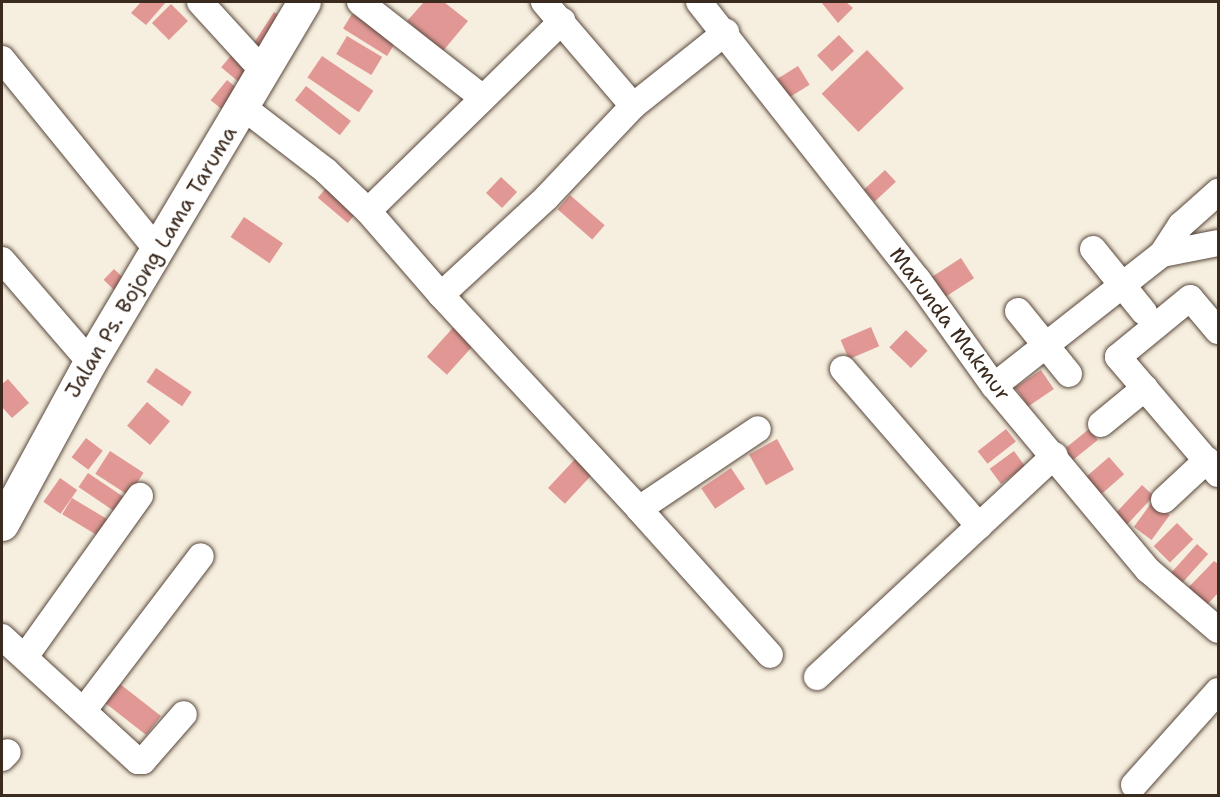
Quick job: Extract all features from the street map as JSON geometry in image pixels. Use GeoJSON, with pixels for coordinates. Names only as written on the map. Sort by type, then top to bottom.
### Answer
{"type":"FeatureCollection","features":[{"type":"Feature","properties":{"kind":"main road","name":"Jalan Ps. Bojong Lama Taruma"},"geometry":{"type":"LineString","coordinates":[[2,524],[90,362],[304,2]]}},
{"type":"Feature","properties":{"kind":"street"},"geometry":{"type":"LineString","coordinates":[[200,2],[264,72]]}},
{"type":"Feature","properties":{"kind":"street"},"geometry":{"type":"LineString","coordinates":[[360,2],[483,98]]}},
{"type":"Feature","properties":{"kind":"street"},"geometry":{"type":"LineString","coordinates":[[544,2],[562,21],[617,91],[633,106]]}},
{"type":"Feature","properties":{"kind":"street","name":"Marunda Makmur"},"geometry":{"type":"LineString","coordinates":[[699,2],[726,32],[918,280],[994,386],[1055,455],[1148,570],[1214,620]]}},
{"type":"Feature","properties":{"kind":"street"},"geometry":{"type":"LineString","coordinates":[[368,211],[562,21]]}},
{"type":"Feature","properties":{"kind":"street"},"geometry":{"type":"LineString","coordinates":[[441,295],[546,198],[633,106],[726,32]]}},
{"type":"Feature","properties":{"kind":"street"},"geometry":{"type":"LineString","coordinates":[[2,59],[158,250]]}},
{"type":"Feature","properties":{"kind":"street"},"geometry":{"type":"LineString","coordinates":[[243,107],[326,171],[368,211],[441,295],[770,655]]}},
{"type":"Feature","properties":{"kind":"street"},"geometry":{"type":"LineString","coordinates":[[994,386],[1162,254],[1181,225],[1218,192]]}},
{"type":"Feature","properties":{"kind":"street"},"geometry":{"type":"LineString","coordinates":[[1162,254],[1218,243]]}},
{"type":"Feature","properties":{"kind":"street"},"geometry":{"type":"LineString","coordinates":[[1093,249],[1144,312]]}},
{"type":"Feature","properties":{"kind":"street"},"geometry":{"type":"LineString","coordinates":[[2,260],[90,362]]}},
{"type":"Feature","properties":{"kind":"street"},"geometry":{"type":"LineString","coordinates":[[1164,500],[1213,467],[1118,357],[1190,298],[1218,331]]}},
{"type":"Feature","properties":{"kind":"street"},"geometry":{"type":"LineString","coordinates":[[1018,311],[1069,374]]}},
{"type":"Feature","properties":{"kind":"street"},"geometry":{"type":"LineString","coordinates":[[843,369],[979,526]]}},
{"type":"Feature","properties":{"kind":"street"},"geometry":{"type":"LineString","coordinates":[[1101,424],[1144,388]]}},
{"type":"Feature","properties":{"kind":"street"},"geometry":{"type":"LineString","coordinates":[[639,509],[758,429]]}},
{"type":"Feature","properties":{"kind":"street"},"geometry":{"type":"LineString","coordinates":[[817,677],[1055,455]]}},
{"type":"Feature","properties":{"kind":"street"},"geometry":{"type":"LineString","coordinates":[[25,657],[140,496]]}},
{"type":"Feature","properties":{"kind":"street"},"geometry":{"type":"LineString","coordinates":[[84,710],[201,556]]}},
{"type":"Feature","properties":{"kind":"street"},"geometry":{"type":"LineString","coordinates":[[2,637],[142,761],[184,714]]}},
{"type":"Feature","properties":{"kind":"street"},"geometry":{"type":"LineString","coordinates":[[1134,785],[1218,691]]}},
{"type":"Feature","properties":{"kind":"building"},"geometry":{"type":"Polygon","coordinates":[[[141,2],[166,2],[146,25],[131,13],[141,2]]]}},
{"type":"Feature","properties":{"kind":"building"},"geometry":{"type":"Polygon","coordinates":[[[424,2],[444,2],[468,21],[443,51],[407,21],[424,2]]]}},
{"type":"Feature","properties":{"kind":"building"},"geometry":{"type":"Polygon","coordinates":[[[821,2],[846,2],[853,8],[838,23],[821,2]]]}},
{"type":"Feature","properties":{"kind":"building"},"geometry":{"type":"Polygon","coordinates":[[[171,4],[188,21],[169,40],[152,23],[171,4]]]}},
{"type":"Feature","properties":{"kind":"building"},"geometry":{"type":"Polygon","coordinates":[[[274,12],[291,23],[268,58],[251,47],[274,12]]]}},
{"type":"Feature","properties":{"kind":"building"},"geometry":{"type":"Polygon","coordinates":[[[352,14],[396,42],[387,56],[343,28],[352,14]]]}},
{"type":"Feature","properties":{"kind":"building"},"geometry":{"type":"Polygon","coordinates":[[[839,35],[854,51],[832,72],[817,55],[839,35]]]}},
{"type":"Feature","properties":{"kind":"building"},"geometry":{"type":"Polygon","coordinates":[[[347,36],[382,57],[371,75],[336,54],[347,36]]]}},
{"type":"Feature","properties":{"kind":"building"},"geometry":{"type":"Polygon","coordinates":[[[867,50],[904,88],[858,132],[822,94],[867,50]]]}},
{"type":"Feature","properties":{"kind":"building"},"geometry":{"type":"Polygon","coordinates":[[[234,52],[258,72],[245,87],[221,67],[234,52]]]}},
{"type":"Feature","properties":{"kind":"building"},"geometry":{"type":"Polygon","coordinates":[[[322,56],[373,91],[359,112],[307,78],[322,56]]]}},
{"type":"Feature","properties":{"kind":"building"},"geometry":{"type":"Polygon","coordinates":[[[798,66],[810,85],[785,100],[773,81],[798,66]]]}},
{"type":"Feature","properties":{"kind":"building"},"geometry":{"type":"Polygon","coordinates":[[[227,80],[242,92],[225,112],[211,100],[227,80]]]}},
{"type":"Feature","properties":{"kind":"building"},"geometry":{"type":"Polygon","coordinates":[[[306,86],[351,121],[340,135],[295,100],[306,86]]]}},
{"type":"Feature","properties":{"kind":"building"},"geometry":{"type":"Polygon","coordinates":[[[885,170],[896,182],[875,201],[864,190],[885,170]]]}},
{"type":"Feature","properties":{"kind":"building"},"geometry":{"type":"Polygon","coordinates":[[[501,177],[517,192],[502,208],[486,193],[501,177]]]}},
{"type":"Feature","properties":{"kind":"building"},"geometry":{"type":"Polygon","coordinates":[[[332,181],[362,206],[348,223],[318,198],[332,181]]]}},
{"type":"Feature","properties":{"kind":"building"},"geometry":{"type":"Polygon","coordinates":[[[570,195],[605,225],[592,240],[558,209],[570,195]]]}},
{"type":"Feature","properties":{"kind":"building"},"geometry":{"type":"Polygon","coordinates":[[[244,217],[283,243],[270,263],[231,237],[244,217]]]}},
{"type":"Feature","properties":{"kind":"building"},"geometry":{"type":"Polygon","coordinates":[[[961,258],[974,278],[946,297],[932,277],[961,258]]]}},
{"type":"Feature","properties":{"kind":"building"},"geometry":{"type":"Polygon","coordinates":[[[114,269],[134,288],[124,299],[104,280],[114,269]]]}},
{"type":"Feature","properties":{"kind":"building"},"geometry":{"type":"Polygon","coordinates":[[[459,321],[479,339],[447,375],[427,357],[459,321]]]}},
{"type":"Feature","properties":{"kind":"building"},"geometry":{"type":"Polygon","coordinates":[[[871,327],[879,346],[849,359],[841,340],[871,327]]]}},
{"type":"Feature","properties":{"kind":"building"},"geometry":{"type":"Polygon","coordinates":[[[906,330],[928,351],[911,368],[889,347],[906,330]]]}},
{"type":"Feature","properties":{"kind":"building"},"geometry":{"type":"Polygon","coordinates":[[[156,368],[192,392],[182,406],[146,382],[156,368]]]}},
{"type":"Feature","properties":{"kind":"building"},"geometry":{"type":"Polygon","coordinates":[[[1041,370],[1054,389],[1028,406],[1015,387],[1041,370]]]}},
{"type":"Feature","properties":{"kind":"building"},"geometry":{"type":"Polygon","coordinates":[[[8,379],[29,403],[12,418],[2,407],[2,384],[8,379]]]}},
{"type":"Feature","properties":{"kind":"building"},"geometry":{"type":"Polygon","coordinates":[[[147,402],[170,421],[150,445],[127,426],[147,402]]]}},
{"type":"Feature","properties":{"kind":"building"},"geometry":{"type":"Polygon","coordinates":[[[1006,429],[1016,442],[987,464],[978,451],[1006,429]]]}},
{"type":"Feature","properties":{"kind":"building"},"geometry":{"type":"Polygon","coordinates":[[[1089,429],[1098,440],[1073,460],[1064,449],[1089,429]]]}},
{"type":"Feature","properties":{"kind":"building"},"geometry":{"type":"Polygon","coordinates":[[[86,438],[103,451],[88,470],[72,457],[86,438]]]}},
{"type":"Feature","properties":{"kind":"building"},"geometry":{"type":"Polygon","coordinates":[[[777,439],[794,470],[766,485],[749,455],[777,439]]]}},
{"type":"Feature","properties":{"kind":"building"},"geometry":{"type":"Polygon","coordinates":[[[110,451],[144,473],[129,495],[95,474],[110,451]]]}},
{"type":"Feature","properties":{"kind":"building"},"geometry":{"type":"Polygon","coordinates":[[[1014,451],[1025,466],[1001,484],[990,469],[1014,451]]]}},
{"type":"Feature","properties":{"kind":"building"},"geometry":{"type":"Polygon","coordinates":[[[1109,457],[1124,474],[1101,495],[1086,477],[1109,457]]]}},
{"type":"Feature","properties":{"kind":"building"},"geometry":{"type":"Polygon","coordinates":[[[576,458],[593,474],[565,504],[548,488],[576,458]]]}},
{"type":"Feature","properties":{"kind":"building"},"geometry":{"type":"Polygon","coordinates":[[[731,468],[745,489],[715,509],[701,488],[731,468]]]}},
{"type":"Feature","properties":{"kind":"building"},"geometry":{"type":"Polygon","coordinates":[[[88,473],[128,500],[118,514],[78,487],[88,473]]]}},
{"type":"Feature","properties":{"kind":"building"},"geometry":{"type":"Polygon","coordinates":[[[60,478],[77,490],[61,514],[43,502],[60,478]]]}},
{"type":"Feature","properties":{"kind":"building"},"geometry":{"type":"Polygon","coordinates":[[[1142,485],[1154,496],[1125,527],[1113,516],[1142,485]]]}},
{"type":"Feature","properties":{"kind":"building"},"geometry":{"type":"Polygon","coordinates":[[[72,498],[115,524],[105,540],[62,514],[72,498]]]}},
{"type":"Feature","properties":{"kind":"building"},"geometry":{"type":"Polygon","coordinates":[[[1152,502],[1170,515],[1152,540],[1134,527],[1152,502]]]}},
{"type":"Feature","properties":{"kind":"building"},"geometry":{"type":"Polygon","coordinates":[[[1177,523],[1193,539],[1170,563],[1154,546],[1177,523]]]}},
{"type":"Feature","properties":{"kind":"building"},"geometry":{"type":"Polygon","coordinates":[[[1197,544],[1208,554],[1180,585],[1169,575],[1197,544]]]}},
{"type":"Feature","properties":{"kind":"building"},"geometry":{"type":"Polygon","coordinates":[[[1214,561],[1218,564],[1218,593],[1203,609],[1184,592],[1214,561]]]}},
{"type":"Feature","properties":{"kind":"building"},"geometry":{"type":"Polygon","coordinates":[[[120,684],[161,716],[146,735],[105,703],[120,684]]]}}]}
